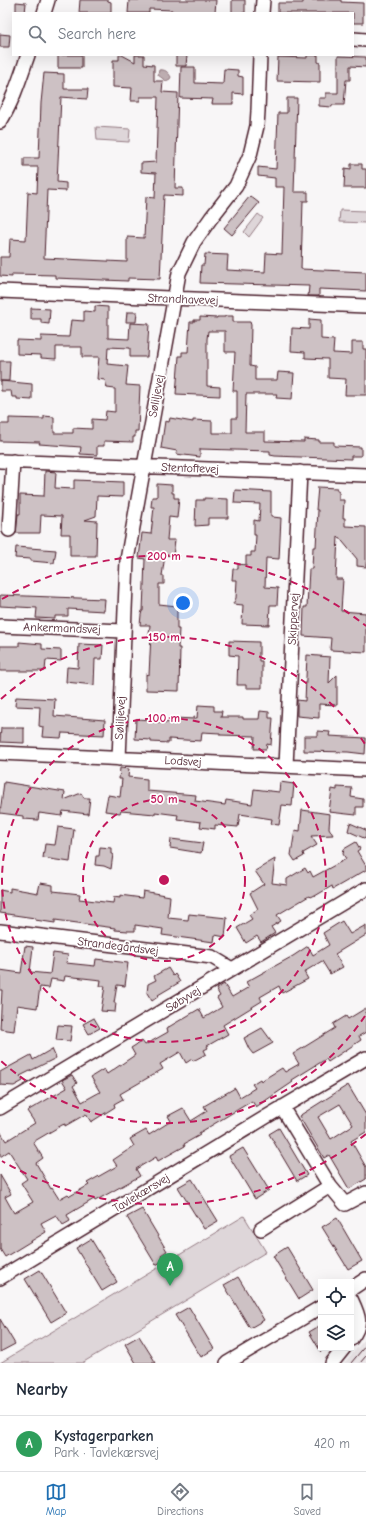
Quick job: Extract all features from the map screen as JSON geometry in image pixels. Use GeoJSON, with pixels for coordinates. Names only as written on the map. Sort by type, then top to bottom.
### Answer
{"type":"FeatureCollection","features":[{"type":"Feature","properties":{"kind":"street"},"geometry":{"type":"LineString","coordinates":[[44,12],[48,0]]}},
{"type":"Feature","properties":{"kind":"street"},"geometry":{"type":"LineString","coordinates":[[262,0],[262,12]]}},
{"type":"Feature","properties":{"kind":"street"},"geometry":{"type":"LineString","coordinates":[[354,39],[366,40]]}},
{"type":"Feature","properties":{"kind":"street"},"geometry":{"type":"LineString","coordinates":[[0,122],[15,93],[28,56]]}},
{"type":"Feature","properties":{"kind":"street","name":"Søliljevej"},"geometry":{"type":"LineString","coordinates":[[118,758],[127,560],[179,273],[190,249],[211,218],[236,186],[250,155],[257,126],[260,56]]}},
{"type":"Feature","properties":{"kind":"street","name":"Strandhavevej"},"geometry":{"type":"LineString","coordinates":[[0,291],[366,306]]}},
{"type":"Feature","properties":{"kind":"street","name":"Stentoftevej"},"geometry":{"type":"LineString","coordinates":[[0,461],[366,475]]}},
{"type":"Feature","properties":{"kind":"street"},"geometry":{"type":"LineString","coordinates":[[9,530],[13,461]]}},
{"type":"Feature","properties":{"kind":"street","name":"Skippervej"},"geometry":{"type":"LineString","coordinates":[[286,766],[300,472]]}},
{"type":"Feature","properties":{"kind":"street","name":"Ankermandsvej"},"geometry":{"type":"LineString","coordinates":[[0,626],[124,631]]}},
{"type":"Feature","properties":{"kind":"street","name":"Lodsvej"},"geometry":{"type":"LineString","coordinates":[[0,753],[366,770]]}},
{"type":"Feature","properties":{"kind":"street","name":"Søbyvej"},"geometry":{"type":"LineString","coordinates":[[0,1108],[366,889]]}},
{"type":"Feature","properties":{"kind":"street","name":"Strandegårdsvej"},"geometry":{"type":"LineString","coordinates":[[0,931],[212,957],[232,969]]}},
{"type":"Feature","properties":{"kind":"street","name":"Tavlekærsvej"},"geometry":{"type":"LineString","coordinates":[[0,1278],[366,1058]]}},
{"type":"Feature","properties":{"kind":"street"},"geometry":{"type":"LineString","coordinates":[[282,1108],[330,1186],[345,1204],[366,1193]]}},
{"type":"Feature","properties":{"kind":"street"},"geometry":{"type":"LineString","coordinates":[[261,1229],[330,1186]]}},
{"type":"Feature","properties":{"kind":"street"},"geometry":{"type":"LineString","coordinates":[[354,1287],[366,1279]]}},
{"type":"Feature","properties":{"kind":"street"},"geometry":{"type":"LineString","coordinates":[[354,1305],[359,1314],[359,1324],[354,1335]]}},
{"type":"Feature","properties":{"kind":"street"},"geometry":{"type":"LineString","coordinates":[[228,1363],[318,1309]]}},
{"type":"Feature","properties":{"kind":"street"},"geometry":{"type":"LineString","coordinates":[[332,1363],[342,1351]]}},
{"type":"Feature","properties":{"kind":"shaded area"},"geometry":{"type":"Polygon","coordinates":[[[159,70],[165,70],[171,77],[170,79],[166,81],[158,75],[159,70]]]}},
{"type":"Feature","properties":{"kind":"shaded area"},"geometry":{"type":"Polygon","coordinates":[[[96,127],[130,129],[129,142],[97,140],[96,127]]]}},
{"type":"Feature","properties":{"kind":"shaded area"},"geometry":{"type":"Polygon","coordinates":[[[340,210],[366,211],[366,223],[339,222],[340,210]]]}},
{"type":"Feature","properties":{"kind":"shaded area"},"geometry":{"type":"Polygon","coordinates":[[[258,214],[263,218],[249,237],[244,232],[258,214]]]}},
{"type":"Feature","properties":{"kind":"shaded area"},"geometry":{"type":"Polygon","coordinates":[[[244,1216],[266,1252],[82,1363],[0,1363],[244,1216]]]}},
{"type":"Feature","properties":{"kind":"shaded area"},"geometry":{"type":"Polygon","coordinates":[[[366,1338],[366,1363],[344,1363],[353,1353],[366,1338]]]}},
{"type":"Feature","properties":{"kind":"building"},"geometry":{"type":"Polygon","coordinates":[[[80,0],[108,0],[111,2],[111,12],[79,12],[80,0]]]}},
{"type":"Feature","properties":{"kind":"building"},"geometry":{"type":"Polygon","coordinates":[[[129,0],[216,0],[215,12],[172,12],[172,10],[149,9],[149,12],[128,12],[129,0]]]}},
{"type":"Feature","properties":{"kind":"building"},"geometry":{"type":"Polygon","coordinates":[[[232,0],[245,0],[245,12],[232,12],[232,0]]]}},
{"type":"Feature","properties":{"kind":"building"},"geometry":{"type":"Polygon","coordinates":[[[303,0],[341,0],[341,2],[363,3],[363,23],[354,23],[354,12],[278,12],[278,3],[303,3],[303,0]]]}},
{"type":"Feature","properties":{"kind":"building"},"geometry":{"type":"Polygon","coordinates":[[[16,2],[26,3],[25,12],[16,12],[16,2]]]}},
{"type":"Feature","properties":{"kind":"building"},"geometry":{"type":"Polygon","coordinates":[[[0,34],[10,35],[9,47],[0,47],[0,34]]]}},
{"type":"Feature","properties":{"kind":"building"},"geometry":{"type":"Polygon","coordinates":[[[58,56],[82,56],[82,68],[58,68],[58,56]]]}},
{"type":"Feature","properties":{"kind":"building"},"geometry":{"type":"Polygon","coordinates":[[[119,56],[124,56],[135,62],[135,56],[144,56],[144,64],[154,65],[154,81],[163,81],[162,92],[178,93],[175,188],[183,188],[183,196],[164,195],[160,279],[128,278],[128,281],[55,278],[55,275],[12,274],[12,277],[0,276],[0,257],[9,257],[10,239],[26,240],[28,192],[37,193],[38,167],[24,167],[24,158],[39,158],[41,103],[44,73],[64,74],[64,89],[88,89],[87,99],[61,97],[57,182],[66,183],[66,191],[47,190],[44,258],[127,262],[127,237],[144,238],[146,197],[155,198],[156,173],[141,172],[141,163],[156,162],[158,97],[140,97],[140,101],[131,101],[132,88],[113,87],[113,60],[119,60],[119,56]]]}},
{"type":"Feature","properties":{"kind":"building"},"geometry":{"type":"Polygon","coordinates":[[[176,56],[187,56],[186,66],[176,66],[176,56]]]}},
{"type":"Feature","properties":{"kind":"building"},"geometry":{"type":"Polygon","coordinates":[[[307,56],[318,56],[318,62],[320,63],[320,82],[277,81],[278,57],[307,58],[307,56]]]}},
{"type":"Feature","properties":{"kind":"building"},"geometry":{"type":"Polygon","coordinates":[[[338,56],[366,57],[366,67],[350,66],[350,80],[346,80],[344,105],[332,105],[332,107],[319,106],[319,98],[326,98],[326,93],[338,93],[338,56]]]}},
{"type":"Feature","properties":{"kind":"building"},"geometry":{"type":"Polygon","coordinates":[[[181,67],[195,67],[195,83],[223,84],[224,69],[238,70],[238,76],[243,77],[243,94],[233,93],[233,104],[212,104],[213,99],[180,98],[181,67]]]}},
{"type":"Feature","properties":{"kind":"building"},"geometry":{"type":"Polygon","coordinates":[[[287,98],[297,98],[294,192],[308,192],[308,201],[303,201],[301,269],[366,272],[366,291],[319,289],[319,296],[308,296],[309,286],[200,283],[201,265],[204,265],[205,254],[228,255],[227,270],[265,272],[266,253],[282,254],[284,187],[275,187],[275,178],[258,176],[258,167],[276,169],[278,113],[287,113],[287,98]]]}},
{"type":"Feature","properties":{"kind":"building"},"geometry":{"type":"Polygon","coordinates":[[[351,164],[362,164],[362,169],[366,169],[366,188],[344,188],[345,168],[351,169],[351,164]]]}},
{"type":"Feature","properties":{"kind":"building"},"geometry":{"type":"Polygon","coordinates":[[[250,196],[259,203],[232,235],[224,228],[250,196]]]}},
{"type":"Feature","properties":{"kind":"building"},"geometry":{"type":"Polygon","coordinates":[[[95,306],[108,307],[108,338],[129,339],[130,323],[149,324],[147,357],[130,357],[130,348],[108,347],[107,364],[128,366],[126,385],[140,386],[138,431],[135,431],[133,442],[104,441],[104,446],[97,446],[97,455],[80,454],[81,447],[39,444],[40,442],[0,441],[0,424],[9,424],[9,418],[44,419],[44,416],[54,417],[54,433],[73,433],[73,428],[92,429],[92,419],[105,420],[106,411],[115,412],[115,389],[107,388],[105,380],[97,379],[99,357],[82,357],[82,347],[56,347],[56,359],[41,358],[41,355],[17,354],[17,340],[41,341],[41,336],[69,337],[71,320],[84,321],[84,311],[95,312],[95,306]]]}},
{"type":"Feature","properties":{"kind":"building"},"geometry":{"type":"Polygon","coordinates":[[[31,308],[50,309],[49,324],[41,323],[41,319],[31,319],[31,308]]]}},
{"type":"Feature","properties":{"kind":"building"},"geometry":{"type":"Polygon","coordinates":[[[127,312],[137,312],[136,322],[126,322],[127,312]]]}},
{"type":"Feature","properties":{"kind":"building"},"geometry":{"type":"Polygon","coordinates":[[[233,316],[233,322],[250,322],[250,366],[255,367],[255,380],[277,380],[278,372],[294,373],[292,399],[276,398],[277,394],[246,394],[245,432],[265,432],[265,441],[304,442],[304,439],[319,440],[319,442],[334,442],[334,446],[361,447],[361,456],[351,456],[351,459],[275,456],[270,455],[270,451],[200,449],[200,457],[176,454],[177,451],[161,448],[165,421],[169,422],[170,418],[193,422],[193,420],[212,421],[212,433],[232,433],[232,418],[237,418],[237,391],[233,391],[235,352],[225,352],[225,331],[208,331],[207,339],[207,386],[220,387],[220,396],[176,394],[179,356],[182,356],[182,352],[188,352],[190,322],[200,320],[200,317],[217,318],[233,316]]]}},
{"type":"Feature","properties":{"kind":"building"},"geometry":{"type":"Polygon","coordinates":[[[309,319],[321,320],[321,339],[334,340],[333,353],[352,354],[352,342],[363,342],[363,349],[366,349],[366,395],[345,395],[346,379],[328,378],[328,359],[305,358],[305,352],[291,351],[292,328],[309,329],[309,319]]]}},
{"type":"Feature","properties":{"kind":"building"},"geometry":{"type":"Polygon","coordinates":[[[0,361],[10,361],[9,381],[0,381],[0,361]]]}},
{"type":"Feature","properties":{"kind":"building"},"geometry":{"type":"Polygon","coordinates":[[[1,381],[32,384],[32,400],[17,399],[17,397],[12,397],[11,391],[1,391],[1,381]]]}},
{"type":"Feature","properties":{"kind":"building"},"geometry":{"type":"Polygon","coordinates":[[[45,471],[56,472],[55,488],[74,489],[74,480],[123,482],[123,497],[97,496],[96,516],[85,520],[97,521],[96,556],[70,556],[70,534],[61,534],[62,516],[41,515],[40,533],[16,533],[18,514],[20,514],[20,495],[44,496],[45,471]]]}},
{"type":"Feature","properties":{"kind":"building"},"geometry":{"type":"Polygon","coordinates":[[[157,484],[172,485],[172,493],[174,493],[174,498],[179,498],[177,518],[169,517],[167,540],[175,540],[173,556],[165,555],[162,576],[164,576],[164,584],[159,584],[159,604],[177,606],[177,629],[179,629],[178,648],[180,648],[179,691],[146,690],[146,674],[149,675],[151,635],[149,635],[150,625],[140,625],[143,611],[145,559],[139,558],[142,533],[151,534],[154,507],[151,507],[152,497],[157,497],[157,484]]]}},
{"type":"Feature","properties":{"kind":"building"},"geometry":{"type":"Polygon","coordinates":[[[318,487],[337,488],[337,491],[339,491],[339,500],[344,500],[343,518],[345,518],[345,526],[366,527],[366,567],[357,566],[357,559],[338,536],[336,579],[343,579],[341,611],[366,613],[366,652],[330,650],[331,638],[303,636],[304,607],[307,607],[309,569],[312,569],[313,547],[316,547],[318,510],[316,510],[318,487]]]}},
{"type":"Feature","properties":{"kind":"building"},"geometry":{"type":"Polygon","coordinates":[[[235,490],[271,492],[271,516],[281,518],[279,559],[266,558],[265,587],[278,588],[277,605],[270,605],[269,625],[242,624],[243,605],[233,604],[236,598],[237,580],[232,580],[233,569],[238,569],[238,564],[246,565],[246,556],[251,556],[251,552],[255,552],[256,535],[254,535],[254,520],[259,521],[260,504],[234,503],[235,490]]]}},
{"type":"Feature","properties":{"kind":"building"},"geometry":{"type":"Polygon","coordinates":[[[204,498],[228,499],[228,518],[208,518],[208,525],[195,526],[196,500],[204,500],[204,498]]]}},
{"type":"Feature","properties":{"kind":"building"},"geometry":{"type":"Polygon","coordinates":[[[16,547],[56,550],[54,563],[15,558],[16,547]]]}},
{"type":"Feature","properties":{"kind":"building"},"geometry":{"type":"Polygon","coordinates":[[[0,595],[105,599],[104,611],[68,609],[68,616],[55,616],[55,619],[36,618],[37,608],[0,606],[0,595]]]}},
{"type":"Feature","properties":{"kind":"building"},"geometry":{"type":"Polygon","coordinates":[[[229,641],[259,642],[259,661],[262,661],[262,688],[246,688],[246,685],[237,685],[238,656],[229,655],[229,641]]]}},
{"type":"Feature","properties":{"kind":"building"},"geometry":{"type":"Polygon","coordinates":[[[19,642],[42,644],[42,649],[61,650],[61,661],[46,660],[45,671],[0,671],[0,646],[19,646],[19,642]]]}},
{"type":"Feature","properties":{"kind":"building"},"geometry":{"type":"Polygon","coordinates":[[[79,644],[103,645],[102,659],[95,659],[94,685],[66,682],[67,667],[78,668],[79,644]]]}},
{"type":"Feature","properties":{"kind":"building"},"geometry":{"type":"Polygon","coordinates":[[[307,655],[330,657],[329,683],[337,675],[337,705],[319,704],[319,718],[297,716],[297,700],[305,701],[307,655]]]}},
{"type":"Feature","properties":{"kind":"building"},"geometry":{"type":"Polygon","coordinates":[[[16,697],[55,699],[54,716],[105,720],[104,735],[62,733],[61,738],[42,737],[43,727],[39,726],[40,707],[15,706],[16,697]]]}},
{"type":"Feature","properties":{"kind":"building"},"geometry":{"type":"Polygon","coordinates":[[[198,705],[214,706],[214,711],[222,711],[221,717],[259,719],[260,711],[269,712],[269,718],[273,718],[271,745],[267,744],[266,749],[254,749],[255,736],[220,735],[220,733],[202,732],[201,741],[169,739],[169,743],[135,739],[136,719],[174,723],[174,718],[194,719],[194,717],[197,718],[198,705]]]}},
{"type":"Feature","properties":{"kind":"building"},"geometry":{"type":"Polygon","coordinates":[[[1,728],[24,728],[24,743],[0,742],[1,728]]]}},
{"type":"Feature","properties":{"kind":"building"},"geometry":{"type":"Polygon","coordinates":[[[318,731],[330,732],[329,736],[366,738],[365,754],[304,751],[304,736],[318,736],[318,731]]]}},
{"type":"Feature","properties":{"kind":"building"},"geometry":{"type":"Polygon","coordinates":[[[120,768],[129,769],[128,777],[147,779],[147,791],[196,795],[195,801],[225,805],[226,800],[252,804],[254,789],[279,792],[280,782],[294,784],[292,806],[282,805],[279,825],[271,824],[272,819],[240,814],[238,827],[215,825],[215,829],[200,827],[201,822],[177,819],[178,815],[155,812],[155,814],[105,811],[108,795],[120,797],[122,779],[119,779],[120,768]]]}},
{"type":"Feature","properties":{"kind":"building"},"geometry":{"type":"Polygon","coordinates":[[[4,782],[65,792],[64,800],[81,793],[84,798],[90,798],[88,814],[63,811],[62,816],[39,813],[38,820],[23,819],[23,816],[0,813],[4,782]]]}},
{"type":"Feature","properties":{"kind":"building"},"geometry":{"type":"Polygon","coordinates":[[[337,787],[352,788],[351,797],[363,799],[363,807],[356,807],[356,815],[329,812],[332,789],[337,790],[337,787]]]}},
{"type":"Feature","properties":{"kind":"building"},"geometry":{"type":"Polygon","coordinates":[[[302,810],[330,814],[329,828],[333,835],[311,836],[317,845],[303,853],[304,856],[295,861],[291,855],[295,830],[300,831],[302,810]]]}},
{"type":"Feature","properties":{"kind":"building"},"geometry":{"type":"Polygon","coordinates":[[[350,823],[366,830],[366,839],[348,831],[350,823]]]}},
{"type":"Feature","properties":{"kind":"building"},"geometry":{"type":"Polygon","coordinates":[[[58,827],[74,829],[70,862],[43,858],[45,844],[55,845],[58,827]]]}},
{"type":"Feature","properties":{"kind":"building"},"geometry":{"type":"Polygon","coordinates":[[[171,839],[203,843],[201,853],[170,848],[171,839]]]}},
{"type":"Feature","properties":{"kind":"building"},"geometry":{"type":"Polygon","coordinates":[[[356,842],[360,849],[357,851],[366,866],[366,870],[333,889],[332,886],[315,896],[309,896],[277,915],[281,921],[271,927],[275,933],[261,942],[257,936],[246,943],[237,928],[252,919],[249,915],[258,909],[250,893],[264,884],[255,871],[275,859],[272,883],[287,885],[287,879],[305,868],[308,873],[310,871],[313,877],[346,859],[343,854],[344,849],[356,842]]]}},
{"type":"Feature","properties":{"kind":"building"},"geometry":{"type":"Polygon","coordinates":[[[100,847],[111,848],[111,854],[113,854],[111,869],[104,866],[95,865],[96,856],[99,856],[100,847]]]}},
{"type":"Feature","properties":{"kind":"building"},"geometry":{"type":"Polygon","coordinates":[[[40,883],[53,885],[53,891],[80,894],[79,899],[113,903],[114,897],[120,898],[120,895],[142,898],[143,891],[170,896],[168,918],[188,920],[189,914],[227,918],[225,937],[215,935],[214,942],[162,935],[163,929],[135,925],[135,931],[115,930],[115,928],[55,920],[55,923],[35,920],[35,918],[0,913],[0,890],[10,892],[10,888],[38,893],[40,883]]]}},
{"type":"Feature","properties":{"kind":"building"},"geometry":{"type":"Polygon","coordinates":[[[342,921],[350,934],[366,925],[366,935],[335,954],[343,967],[330,974],[322,961],[304,972],[308,979],[282,993],[279,986],[260,997],[262,1001],[223,1025],[228,1034],[207,1046],[208,1048],[204,1050],[206,1054],[186,1063],[180,1052],[160,1064],[163,1069],[120,1094],[123,1099],[114,1104],[115,1107],[91,1122],[86,1114],[65,1126],[65,1124],[62,1125],[33,1142],[43,1158],[36,1163],[51,1189],[52,1188],[59,1199],[68,1194],[70,1196],[89,1185],[87,1183],[117,1166],[113,1160],[134,1146],[130,1139],[146,1130],[149,1135],[171,1121],[168,1116],[183,1108],[191,1121],[207,1111],[204,1106],[235,1088],[240,1097],[255,1088],[252,1084],[260,1079],[261,1081],[282,1068],[285,1072],[299,1064],[293,1054],[335,1028],[333,1024],[346,1016],[348,1019],[366,1008],[366,1032],[359,1036],[361,1040],[328,1062],[326,1059],[292,1080],[293,1082],[256,1107],[252,1101],[199,1133],[200,1135],[184,1144],[185,1146],[158,1161],[156,1157],[136,1169],[140,1176],[95,1201],[94,1199],[67,1215],[70,1221],[63,1225],[56,1215],[41,1223],[46,1232],[5,1257],[0,1249],[0,1175],[11,1194],[5,1197],[14,1213],[33,1202],[21,1183],[27,1179],[9,1151],[0,1157],[0,1131],[6,1141],[35,1123],[27,1111],[67,1088],[62,1080],[72,1075],[77,1083],[73,1086],[82,1102],[100,1092],[91,1077],[104,1069],[107,1074],[135,1055],[131,1048],[142,1041],[145,1045],[168,1032],[167,1028],[199,1009],[204,1018],[222,1007],[217,998],[220,996],[216,989],[224,984],[232,997],[249,987],[246,982],[308,946],[313,955],[329,945],[323,933],[342,921]]]}},
{"type":"Feature","properties":{"kind":"building"},"geometry":{"type":"Polygon","coordinates":[[[25,946],[33,947],[30,972],[50,974],[53,953],[68,955],[66,963],[95,966],[96,959],[128,963],[125,986],[117,985],[114,1003],[116,1003],[115,1012],[101,1011],[105,986],[100,986],[101,980],[65,976],[64,981],[51,979],[49,988],[40,987],[37,1008],[17,1005],[14,1031],[0,1029],[2,990],[0,990],[0,970],[21,973],[25,946]]]}},
{"type":"Feature","properties":{"kind":"building"},"geometry":{"type":"Polygon","coordinates":[[[168,968],[173,976],[175,974],[180,982],[158,995],[159,996],[152,1001],[147,993],[148,984],[156,980],[154,976],[168,968]]]}},
{"type":"Feature","properties":{"kind":"building"},"geometry":{"type":"Polygon","coordinates":[[[94,1018],[100,1028],[89,1034],[83,1024],[94,1018]]]}},
{"type":"Feature","properties":{"kind":"building"},"geometry":{"type":"Polygon","coordinates":[[[58,1025],[72,1026],[70,1041],[56,1040],[58,1025]]]}},
{"type":"Feature","properties":{"kind":"building"},"geometry":{"type":"Polygon","coordinates":[[[262,1028],[273,1043],[253,1054],[244,1038],[262,1028]]]}},
{"type":"Feature","properties":{"kind":"building"},"geometry":{"type":"Polygon","coordinates":[[[52,1049],[56,1058],[20,1076],[23,1081],[14,1086],[0,1085],[0,1072],[31,1055],[33,1060],[52,1049]]]}},
{"type":"Feature","properties":{"kind":"building"},"geometry":{"type":"Polygon","coordinates":[[[348,1085],[366,1115],[366,1132],[351,1141],[366,1167],[366,1179],[349,1189],[329,1155],[324,1158],[299,1116],[348,1085]],[[340,1104],[318,1117],[331,1139],[353,1125],[340,1104]]]}},
{"type":"Feature","properties":{"kind":"building"},"geometry":{"type":"Polygon","coordinates":[[[279,1128],[307,1175],[297,1181],[269,1134],[279,1128]]]}},
{"type":"Feature","properties":{"kind":"building"},"geometry":{"type":"Polygon","coordinates":[[[243,1148],[269,1190],[255,1199],[229,1156],[243,1148]]]}},
{"type":"Feature","properties":{"kind":"building"},"geometry":{"type":"Polygon","coordinates":[[[192,1179],[218,1221],[204,1229],[178,1187],[192,1179]]]}},
{"type":"Feature","properties":{"kind":"building"},"geometry":{"type":"Polygon","coordinates":[[[142,1209],[167,1251],[161,1255],[164,1260],[156,1265],[127,1217],[142,1209]]]}},
{"type":"Feature","properties":{"kind":"building"},"geometry":{"type":"Polygon","coordinates":[[[337,1218],[362,1261],[348,1269],[322,1227],[337,1218]]]}},
{"type":"Feature","properties":{"kind":"building"},"geometry":{"type":"Polygon","coordinates":[[[91,1239],[117,1282],[102,1291],[76,1248],[91,1239]]]}},
{"type":"Feature","properties":{"kind":"building"},"geometry":{"type":"Polygon","coordinates":[[[287,1247],[313,1290],[299,1299],[273,1256],[287,1247]]]}},
{"type":"Feature","properties":{"kind":"building"},"geometry":{"type":"Polygon","coordinates":[[[40,1270],[66,1313],[51,1322],[25,1279],[40,1270]]]}},
{"type":"Feature","properties":{"kind":"building"},"geometry":{"type":"Polygon","coordinates":[[[238,1277],[264,1320],[250,1328],[224,1285],[238,1277]]]}},
{"type":"Feature","properties":{"kind":"building"},"geometry":{"type":"Polygon","coordinates":[[[189,1307],[214,1349],[201,1357],[175,1315],[189,1307]]]}},
{"type":"Feature","properties":{"kind":"building"},"geometry":{"type":"Polygon","coordinates":[[[0,1319],[15,1344],[0,1352],[0,1319]]]}},
{"type":"Feature","properties":{"kind":"building"},"geometry":{"type":"Polygon","coordinates":[[[318,1327],[318,1347],[309,1332],[318,1327]]]}},
{"type":"Feature","properties":{"kind":"building"},"geometry":{"type":"Polygon","coordinates":[[[139,1336],[156,1363],[136,1363],[125,1344],[139,1336]]]}},
{"type":"Feature","properties":{"kind":"tram line"},"geometry":{"type":"LineString","coordinates":[[351,1363],[366,1345]]}},
{"type":"Feature","properties":{"kind":"tram line"},"geometry":{"type":"LineString","coordinates":[[360,1363],[366,1356]]}},
{"type":"Feature","properties":{"kind":"place","name":"Kystagerparken"},"geometry":{"type":"Point","coordinates":[170,1286]}}]}
